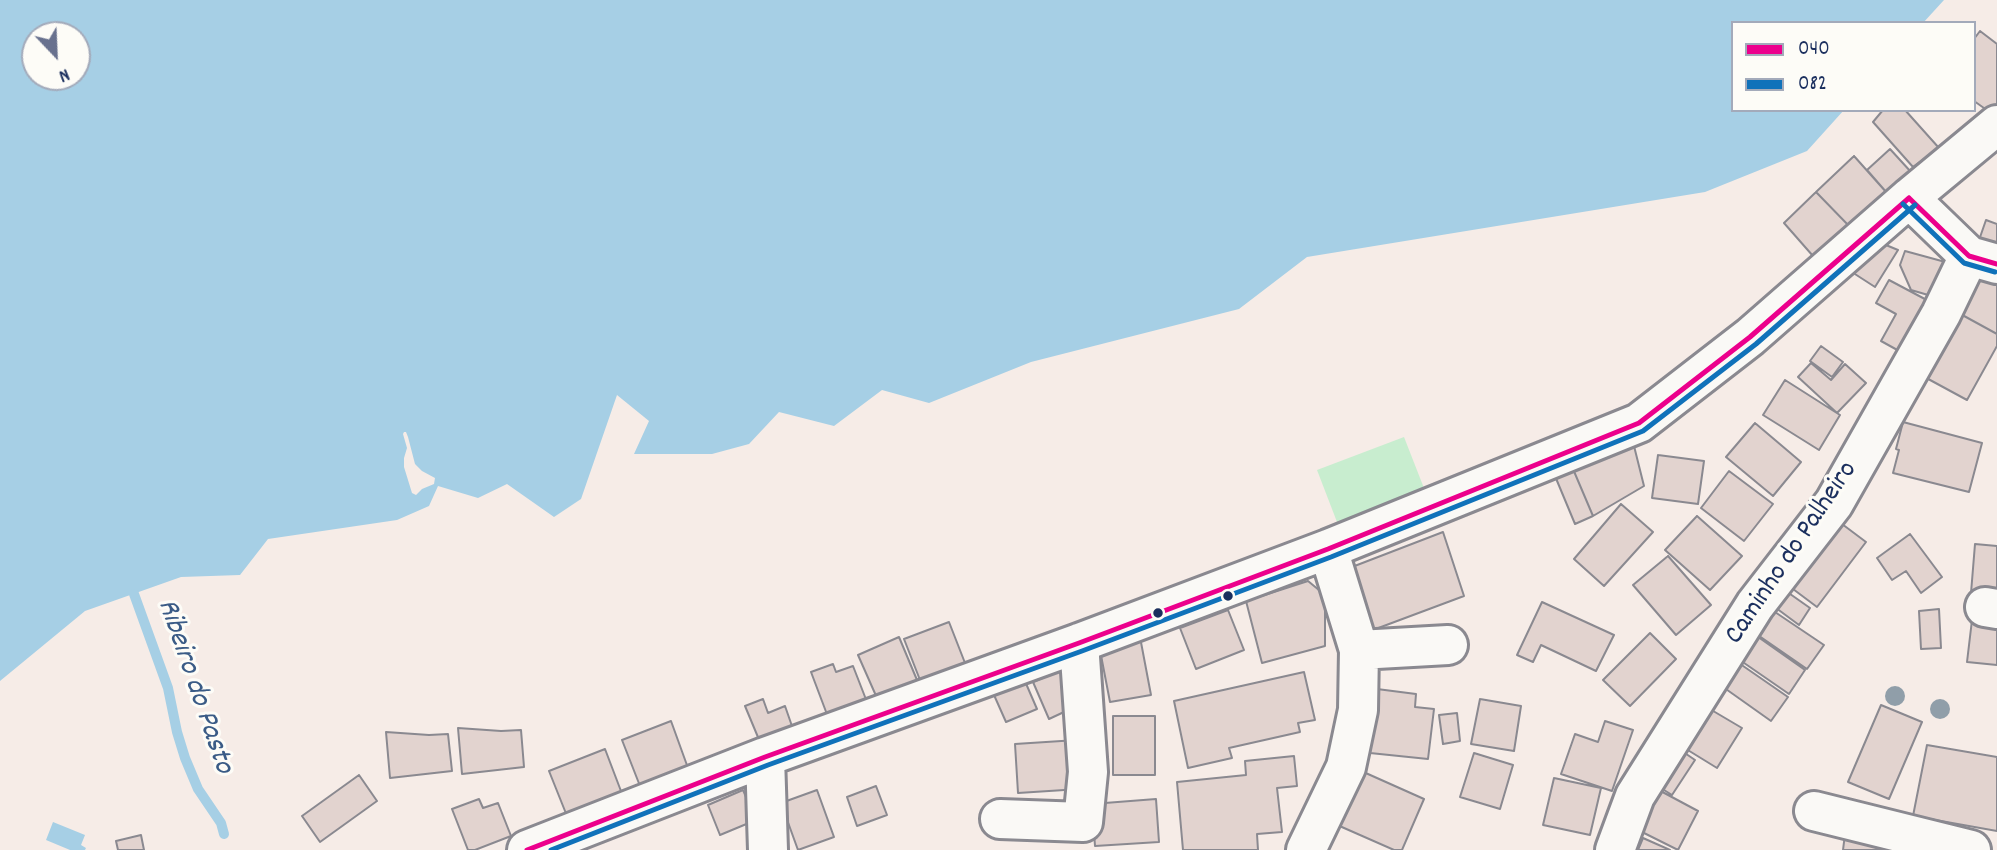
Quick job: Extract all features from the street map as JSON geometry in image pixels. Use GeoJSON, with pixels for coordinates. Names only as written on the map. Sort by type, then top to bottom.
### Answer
{"type":"FeatureCollection","features":[{"type":"Feature","properties":{"kind":"street"},"geometry":{"type":"LineString","coordinates":[[527,850],[765,757],[1328,549],[1639,423],[1750,337],[1997,125]]}},
{"type":"Feature","properties":{"kind":"street"},"geometry":{"type":"LineString","coordinates":[[1909,198],[1983,260]]}},
{"type":"Feature","properties":{"kind":"street","name":"Caminho do Palheiro"},"geometry":{"type":"LineString","coordinates":[[1615,850],[1635,796],[1755,605],[1834,503],[1941,314],[1983,260]]}},
{"type":"Feature","properties":{"kind":"street"},"geometry":{"type":"LineString","coordinates":[[1307,850],[1346,767],[1358,710],[1359,650],[1328,549]]}},
{"type":"Feature","properties":{"kind":"street"},"geometry":{"type":"LineString","coordinates":[[1000,818],[1083,822],[1088,772],[1079,643]]}},
{"type":"Feature","properties":{"kind":"street"},"geometry":{"type":"LineString","coordinates":[[1359,650],[1448,645]]}},
{"type":"Feature","properties":{"kind":"street"},"geometry":{"type":"LineString","coordinates":[[765,757],[768,850]]}},
{"type":"Feature","properties":{"kind":"street"},"geometry":{"type":"LineString","coordinates":[[1814,811],[1971,850]]}},
{"type":"Feature","properties":{"kind":"green space"},"geometry":{"type":"Polygon","coordinates":[[[1404,437],[1429,501],[1342,535],[1317,470],[1404,437]]]}},
{"type":"Feature","properties":{"kind":"water"},"geometry":{"type":"Polygon","coordinates":[[[0,0],[1944,0],[1925,21],[1731,21],[1731,112],[1842,112],[1807,151],[1705,192],[1307,257],[1239,309],[1031,362],[929,403],[882,390],[834,426],[779,412],[749,444],[712,454],[634,454],[649,421],[617,395],[581,499],[554,517],[507,484],[478,498],[438,486],[429,506],[397,520],[268,539],[240,575],[181,577],[85,611],[0,681],[0,0]],[[404,432],[407,448],[404,467],[412,493],[416,495],[434,484],[435,478],[415,464],[408,437],[404,432]]]}},
{"type":"Feature","properties":{"kind":"water"},"geometry":{"type":"Polygon","coordinates":[[[53,822],[85,835],[81,845],[85,850],[70,850],[46,840],[53,822]]]}},
{"type":"Feature","properties":{"kind":"building"},"geometry":{"type":"Polygon","coordinates":[[[1980,31],[1997,44],[1997,104],[1991,113],[1976,102],[1976,36],[1980,31]]]}},
{"type":"Feature","properties":{"kind":"building"},"geometry":{"type":"Polygon","coordinates":[[[1881,112],[1907,112],[1939,148],[1913,167],[1873,122],[1881,112]]]}},
{"type":"Feature","properties":{"kind":"building"},"geometry":{"type":"Polygon","coordinates":[[[1890,149],[1911,172],[1887,193],[1867,170],[1890,149]]]}},
{"type":"Feature","properties":{"kind":"building"},"geometry":{"type":"Polygon","coordinates":[[[1854,156],[1887,193],[1851,228],[1816,192],[1854,156]]]}},
{"type":"Feature","properties":{"kind":"building"},"geometry":{"type":"Polygon","coordinates":[[[1816,192],[1851,228],[1813,256],[1784,223],[1816,192]]]}},
{"type":"Feature","properties":{"kind":"building"},"geometry":{"type":"Polygon","coordinates":[[[1986,220],[1997,224],[1997,249],[1978,243],[1986,220]]]}},
{"type":"Feature","properties":{"kind":"building"},"geometry":{"type":"Polygon","coordinates":[[[1869,238],[1898,250],[1875,287],[1841,265],[1869,238]]]}},
{"type":"Feature","properties":{"kind":"building"},"geometry":{"type":"Polygon","coordinates":[[[1905,251],[1949,263],[1935,297],[1911,290],[1900,265],[1905,251]]]}},
{"type":"Feature","properties":{"kind":"building"},"geometry":{"type":"Polygon","coordinates":[[[1975,267],[1997,274],[1997,334],[1955,311],[1975,267]]]}},
{"type":"Feature","properties":{"kind":"building"},"geometry":{"type":"Polygon","coordinates":[[[1889,280],[1938,306],[1910,357],[1881,341],[1896,314],[1876,303],[1889,280]]]}},
{"type":"Feature","properties":{"kind":"building"},"geometry":{"type":"Polygon","coordinates":[[[1955,311],[1997,334],[1997,346],[1967,400],[1919,374],[1955,311]]]}},
{"type":"Feature","properties":{"kind":"building"},"geometry":{"type":"Polygon","coordinates":[[[1821,346],[1843,362],[1832,377],[1810,361],[1821,346]]]}},
{"type":"Feature","properties":{"kind":"building"},"geometry":{"type":"Polygon","coordinates":[[[1811,363],[1831,380],[1845,364],[1866,383],[1837,413],[1798,377],[1811,363]]]}},
{"type":"Feature","properties":{"kind":"building"},"geometry":{"type":"Polygon","coordinates":[[[1785,380],[1840,415],[1819,450],[1763,415],[1785,380]]]}},
{"type":"Feature","properties":{"kind":"building"},"geometry":{"type":"Polygon","coordinates":[[[1903,422],[1982,443],[1969,492],[1893,473],[1903,422]]]}},
{"type":"Feature","properties":{"kind":"building"},"geometry":{"type":"Polygon","coordinates":[[[1755,423],[1801,462],[1773,496],[1726,457],[1755,423]]]}},
{"type":"Feature","properties":{"kind":"building"},"geometry":{"type":"Polygon","coordinates":[[[1634,446],[1644,486],[1593,516],[1573,469],[1634,446]]]}},
{"type":"Feature","properties":{"kind":"building"},"geometry":{"type":"Polygon","coordinates":[[[1658,455],[1704,461],[1698,504],[1652,498],[1658,455]]]}},
{"type":"Feature","properties":{"kind":"building"},"geometry":{"type":"Polygon","coordinates":[[[1573,469],[1593,516],[1575,524],[1555,476],[1573,469]]]}},
{"type":"Feature","properties":{"kind":"building"},"geometry":{"type":"Polygon","coordinates":[[[1729,471],[1773,504],[1744,541],[1701,508],[1729,471]]]}},
{"type":"Feature","properties":{"kind":"building"},"geometry":{"type":"Polygon","coordinates":[[[1621,504],[1653,532],[1604,586],[1574,559],[1621,504]]]}},
{"type":"Feature","properties":{"kind":"building"},"geometry":{"type":"Polygon","coordinates":[[[1697,516],[1742,556],[1710,590],[1665,550],[1697,516]]]}},
{"type":"Feature","properties":{"kind":"building"},"geometry":{"type":"Polygon","coordinates":[[[1834,518],[1866,542],[1817,607],[1785,583],[1834,518]]]}},
{"type":"Feature","properties":{"kind":"building"},"geometry":{"type":"Polygon","coordinates":[[[1443,532],[1464,596],[1373,630],[1352,567],[1443,532]]]}},
{"type":"Feature","properties":{"kind":"building"},"geometry":{"type":"Polygon","coordinates":[[[1910,534],[1942,577],[1921,593],[1906,571],[1892,580],[1877,558],[1910,534]]]}},
{"type":"Feature","properties":{"kind":"building"},"geometry":{"type":"Polygon","coordinates":[[[1975,544],[1997,546],[1997,595],[1971,593],[1975,544]]]}},
{"type":"Feature","properties":{"kind":"building"},"geometry":{"type":"Polygon","coordinates":[[[1668,556],[1711,605],[1676,635],[1633,585],[1668,556]]]}},
{"type":"Feature","properties":{"kind":"building"},"geometry":{"type":"Polygon","coordinates":[[[1308,581],[1325,595],[1325,646],[1262,663],[1246,601],[1308,581]]]}},
{"type":"Feature","properties":{"kind":"building"},"geometry":{"type":"Polygon","coordinates":[[[1783,589],[1810,608],[1799,625],[1772,605],[1783,589]]]}},
{"type":"Feature","properties":{"kind":"building"},"geometry":{"type":"Polygon","coordinates":[[[1542,602],[1614,635],[1596,671],[1541,645],[1533,662],[1517,655],[1542,602]]]}},
{"type":"Feature","properties":{"kind":"building"},"geometry":{"type":"Polygon","coordinates":[[[1769,608],[1824,645],[1807,669],[1752,631],[1769,608]]]}},
{"type":"Feature","properties":{"kind":"building"},"geometry":{"type":"Polygon","coordinates":[[[1939,609],[1941,648],[1921,649],[1919,611],[1939,609]]]}},
{"type":"Feature","properties":{"kind":"building"},"geometry":{"type":"Polygon","coordinates":[[[1228,610],[1244,650],[1196,669],[1180,628],[1228,610]]]}},
{"type":"Feature","properties":{"kind":"building"},"geometry":{"type":"Polygon","coordinates":[[[1972,620],[1997,623],[1997,665],[1967,662],[1972,620]]]}},
{"type":"Feature","properties":{"kind":"building"},"geometry":{"type":"Polygon","coordinates":[[[949,622],[965,663],[920,680],[904,639],[949,622]]]}},
{"type":"Feature","properties":{"kind":"building"},"geometry":{"type":"Polygon","coordinates":[[[1751,632],[1805,670],[1789,694],[1734,656],[1751,632]]]}},
{"type":"Feature","properties":{"kind":"building"},"geometry":{"type":"Polygon","coordinates":[[[1650,633],[1676,659],[1630,706],[1603,680],[1650,633]]]}},
{"type":"Feature","properties":{"kind":"building"},"geometry":{"type":"Polygon","coordinates":[[[899,637],[917,680],[877,698],[858,655],[899,637]]]}},
{"type":"Feature","properties":{"kind":"building"},"geometry":{"type":"Polygon","coordinates":[[[1140,637],[1151,695],[1110,702],[1099,645],[1140,637]]]}},
{"type":"Feature","properties":{"kind":"building"},"geometry":{"type":"Polygon","coordinates":[[[1733,659],[1788,697],[1771,721],[1716,682],[1733,659]]]}},
{"type":"Feature","properties":{"kind":"building"},"geometry":{"type":"Polygon","coordinates":[[[833,664],[836,672],[853,666],[867,702],[828,717],[811,672],[833,664]]]}},
{"type":"Feature","properties":{"kind":"building"},"geometry":{"type":"Polygon","coordinates":[[[1064,669],[1079,705],[1049,719],[1033,682],[1064,669]]]}},
{"type":"Feature","properties":{"kind":"building"},"geometry":{"type":"Polygon","coordinates":[[[1021,672],[1037,709],[1006,722],[990,686],[1021,672]]]}},
{"type":"Feature","properties":{"kind":"building"},"geometry":{"type":"Polygon","coordinates":[[[1304,672],[1315,720],[1298,723],[1300,732],[1229,748],[1232,758],[1188,768],[1174,701],[1304,672]]]}},
{"type":"Feature","properties":{"kind":"building"},"geometry":{"type":"Polygon","coordinates":[[[1377,689],[1416,694],[1415,707],[1434,709],[1428,759],[1370,753],[1377,689]]]}},
{"type":"Feature","properties":{"kind":"building"},"geometry":{"type":"Polygon","coordinates":[[[763,699],[768,713],[785,706],[793,729],[760,742],[745,706],[763,699]]]}},
{"type":"Feature","properties":{"kind":"building"},"geometry":{"type":"Polygon","coordinates":[[[1480,699],[1521,706],[1514,751],[1471,744],[1480,699]]]}},
{"type":"Feature","properties":{"kind":"building"},"geometry":{"type":"Polygon","coordinates":[[[1703,705],[1742,728],[1717,768],[1678,744],[1703,705]]]}},
{"type":"Feature","properties":{"kind":"building"},"geometry":{"type":"Polygon","coordinates":[[[1881,705],[1922,722],[1889,799],[1848,782],[1881,705]]]}},
{"type":"Feature","properties":{"kind":"building"},"geometry":{"type":"Polygon","coordinates":[[[1457,713],[1460,741],[1443,744],[1439,715],[1457,713]]]}},
{"type":"Feature","properties":{"kind":"building"},"geometry":{"type":"Polygon","coordinates":[[[1113,716],[1155,716],[1155,775],[1113,775],[1113,716]]]}},
{"type":"Feature","properties":{"kind":"building"},"geometry":{"type":"Polygon","coordinates":[[[671,721],[688,768],[640,786],[622,740],[671,721]]]}},
{"type":"Feature","properties":{"kind":"building"},"geometry":{"type":"Polygon","coordinates":[[[1605,721],[1633,730],[1612,791],[1561,774],[1575,734],[1598,742],[1605,721]]]}},
{"type":"Feature","properties":{"kind":"building"},"geometry":{"type":"Polygon","coordinates":[[[458,728],[521,730],[524,767],[462,774],[458,728]]]}},
{"type":"Feature","properties":{"kind":"building"},"geometry":{"type":"Polygon","coordinates":[[[386,732],[448,734],[452,771],[390,778],[386,732]]]}},
{"type":"Feature","properties":{"kind":"building"},"geometry":{"type":"Polygon","coordinates":[[[1077,740],[1080,789],[1018,793],[1015,744],[1077,740]]]}},
{"type":"Feature","properties":{"kind":"building"},"geometry":{"type":"Polygon","coordinates":[[[1927,745],[1997,757],[1997,831],[1913,816],[1927,745]]]}},
{"type":"Feature","properties":{"kind":"building"},"geometry":{"type":"Polygon","coordinates":[[[605,749],[624,799],[569,821],[549,771],[605,749]]]}},
{"type":"Feature","properties":{"kind":"building"},"geometry":{"type":"Polygon","coordinates":[[[1679,749],[1695,760],[1672,795],[1656,785],[1679,749]]]}},
{"type":"Feature","properties":{"kind":"building"},"geometry":{"type":"Polygon","coordinates":[[[1474,753],[1513,765],[1500,809],[1460,797],[1474,753]]]}},
{"type":"Feature","properties":{"kind":"building"},"geometry":{"type":"Polygon","coordinates":[[[1294,756],[1297,786],[1277,788],[1282,832],[1257,834],[1258,850],[1183,850],[1177,782],[1246,775],[1245,761],[1294,756]]]}},
{"type":"Feature","properties":{"kind":"building"},"geometry":{"type":"Polygon","coordinates":[[[1359,770],[1424,799],[1402,850],[1394,850],[1335,824],[1359,770]]]}},
{"type":"Feature","properties":{"kind":"building"},"geometry":{"type":"Polygon","coordinates":[[[359,775],[377,801],[320,842],[302,816],[359,775]]]}},
{"type":"Feature","properties":{"kind":"building"},"geometry":{"type":"Polygon","coordinates":[[[1554,778],[1601,788],[1590,835],[1543,825],[1554,778]]]}},
{"type":"Feature","properties":{"kind":"building"},"geometry":{"type":"Polygon","coordinates":[[[876,786],[887,815],[857,826],[847,797],[876,786]]]}},
{"type":"Feature","properties":{"kind":"building"},"geometry":{"type":"Polygon","coordinates":[[[1655,788],[1698,811],[1678,850],[1634,828],[1655,788]]]}},
{"type":"Feature","properties":{"kind":"building"},"geometry":{"type":"Polygon","coordinates":[[[743,790],[756,820],[720,835],[708,805],[743,790]]]}},
{"type":"Feature","properties":{"kind":"building"},"geometry":{"type":"Polygon","coordinates":[[[817,790],[834,837],[798,850],[781,803],[817,790]]]}},
{"type":"Feature","properties":{"kind":"building"},"geometry":{"type":"Polygon","coordinates":[[[479,799],[483,808],[498,803],[511,836],[475,850],[468,850],[452,809],[479,799]]]}},
{"type":"Feature","properties":{"kind":"building"},"geometry":{"type":"Polygon","coordinates":[[[1156,799],[1159,842],[1095,846],[1092,804],[1156,799]]]}},
{"type":"Feature","properties":{"kind":"building"},"geometry":{"type":"Polygon","coordinates":[[[1845,834],[1903,850],[1843,850],[1845,834]]]}},
{"type":"Feature","properties":{"kind":"building"},"geometry":{"type":"Polygon","coordinates":[[[141,835],[144,850],[118,850],[116,841],[141,835]]]}},
{"type":"Feature","properties":{"kind":"building"},"geometry":{"type":"Polygon","coordinates":[[[1643,838],[1670,850],[1638,850],[1643,838]]]}},
{"type":"Feature","properties":{"kind":"waterway","name":"Ribeiro do Pasto"},"geometry":{"type":"LineString","coordinates":[[134,594],[168,688],[185,758],[198,789],[221,823],[224,834]]}},
{"type":"Feature","properties":{"kind":"transit line","name":"040"},"geometry":{"type":"LineString","coordinates":[[1909,198],[1969,256],[1997,264]]}},
{"type":"Feature","properties":{"kind":"transit line","name":"040"},"geometry":{"type":"LineString","coordinates":[[527,850],[765,757],[1328,549],[1639,423],[1750,337],[1909,198]]}},
{"type":"Feature","properties":{"kind":"transit line","name":"082"},"geometry":{"type":"LineString","coordinates":[[1903,204],[1964,263],[1995,272]]}},
{"type":"Feature","properties":{"kind":"transit line","name":"082"},"geometry":{"type":"LineString","coordinates":[[551,850],[768,765],[1331,557],[1643,431],[1756,344],[1915,205]]}}]}
